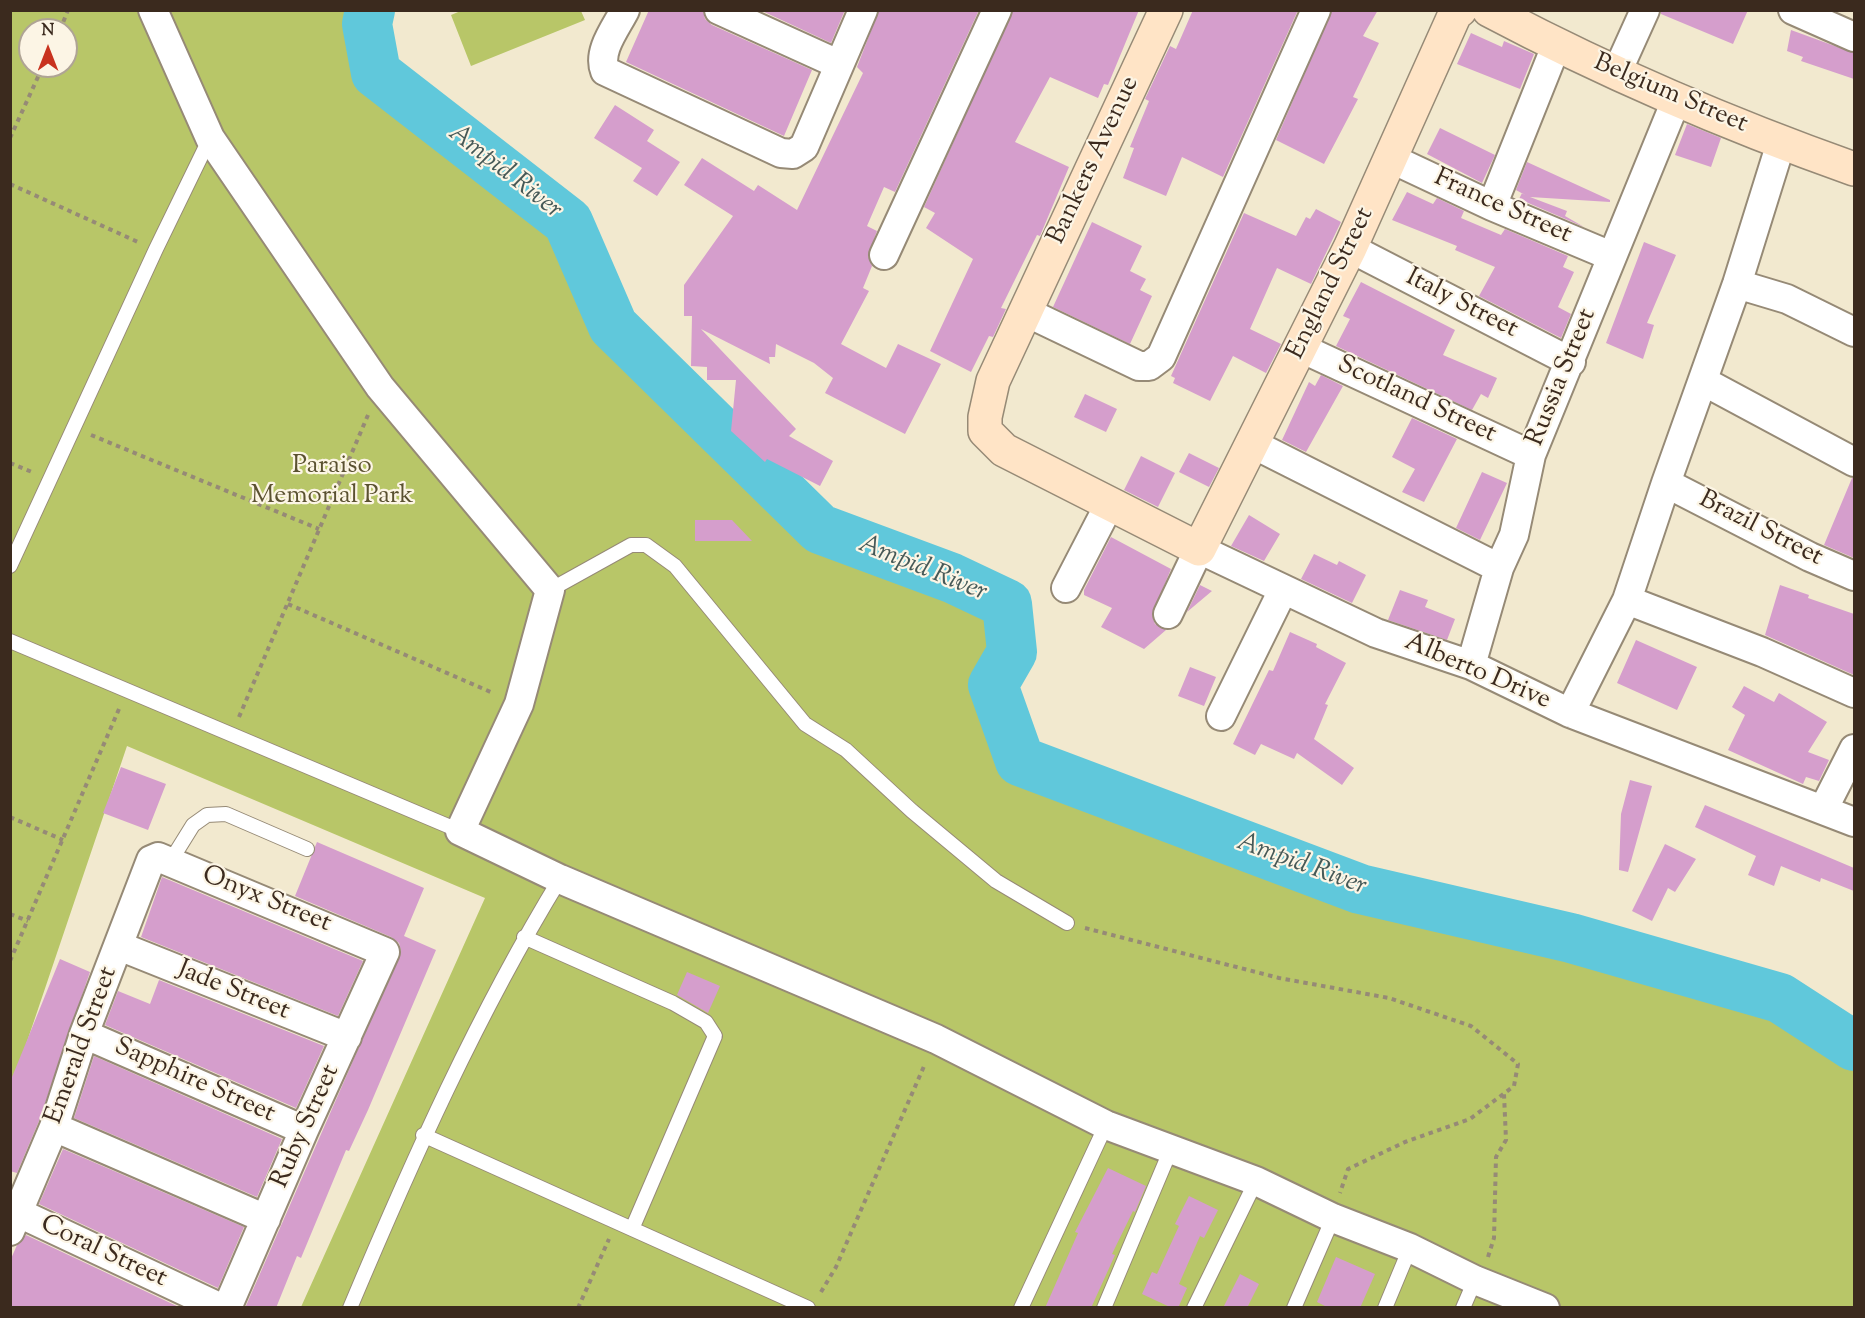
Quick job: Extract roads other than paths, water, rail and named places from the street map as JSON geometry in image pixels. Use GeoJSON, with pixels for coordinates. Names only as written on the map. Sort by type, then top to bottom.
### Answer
{"type":"FeatureCollection","features":[{"type":"Feature","properties":{"kind":"street"},"geometry":{"type":"LineString","coordinates":[[153,10],[210,138],[380,387],[550,590],[519,704],[460,831],[560,879],[936,1039],[1106,1125],[1256,1181],[1333,1218],[1410,1248],[1475,1280],[1540,1307]]}},
{"type":"Feature","properties":{"kind":"street"},"geometry":{"type":"LineString","coordinates":[[625,10],[603,52],[602,63],[605,71],[781,153],[793,154],[804,147],[862,10]]}},
{"type":"Feature","properties":{"kind":"street"},"geometry":{"type":"LineString","coordinates":[[719,10],[838,64]]}},
{"type":"Feature","properties":{"kind":"street"},"geometry":{"type":"LineString","coordinates":[[884,255],[997,10]]}},
{"type":"Feature","properties":{"kind":"street","name":"Bankers Avenue"},"geometry":{"type":"LineString","coordinates":[[1109,505],[1004,450],[986,431],[985,417],[993,381],[1024,311],[1167,10]]}},
{"type":"Feature","properties":{"kind":"street"},"geometry":{"type":"LineString","coordinates":[[1024,311],[1139,366],[1149,366],[1161,357],[1316,10]]}},
{"type":"Feature","properties":{"kind":"street","name":"Belgium Street"},"geometry":{"type":"LineString","coordinates":[[1489,10],[1556,46],[1781,143],[1854,169]]}},
{"type":"Feature","properties":{"kind":"street"},"geometry":{"type":"LineString","coordinates":[[1617,72],[1645,10]]}},
{"type":"Feature","properties":{"kind":"street"},"geometry":{"type":"LineString","coordinates":[[1793,10],[1854,37]]}},
{"type":"Feature","properties":{"kind":"street","name":"England Street"},"geometry":{"type":"LineString","coordinates":[[1199,549],[1350,249],[1458,12]]}},
{"type":"Feature","properties":{"kind":"street"},"geometry":{"type":"LineString","coordinates":[[1492,206],[1556,46]]}},
{"type":"Feature","properties":{"kind":"street","name":"Russia Street"},"geometry":{"type":"LineString","coordinates":[[1471,665],[1499,568],[1514,535],[1531,455],[1571,362],[1611,256],[1677,98]]}},
{"type":"Feature","properties":{"kind":"street"},"geometry":{"type":"LineString","coordinates":[[1570,713],[1628,600],[1666,483],[1737,284],[1781,143]]}},
{"type":"Feature","properties":{"kind":"street","name":"France Street"},"geometry":{"type":"LineString","coordinates":[[1392,159],[1492,206],[1611,256]]}},
{"type":"Feature","properties":{"kind":"street","name":"Italy Street"},"geometry":{"type":"LineString","coordinates":[[1350,249],[1571,362]]}},
{"type":"Feature","properties":{"kind":"street"},"geometry":{"type":"LineString","coordinates":[[1737,284],[1787,298],[1854,332]]}},
{"type":"Feature","properties":{"kind":"street","name":"Scotland Street"},"geometry":{"type":"LineString","coordinates":[[1301,348],[1531,455]]}},
{"type":"Feature","properties":{"kind":"street"},"geometry":{"type":"LineString","coordinates":[[1703,381],[1854,462]]}},
{"type":"Feature","properties":{"kind":"street"},"geometry":{"type":"LineString","coordinates":[[1251,443],[1499,568]]}},
{"type":"Feature","properties":{"kind":"street","name":"Brazil Street"},"geometry":{"type":"LineString","coordinates":[[1666,483],[1810,557],[1854,576]]}},
{"type":"Feature","properties":{"kind":"street"},"geometry":{"type":"LineString","coordinates":[[1066,588],[1109,505]]}},
{"type":"Feature","properties":{"kind":"street","name":"Alberto Drive"},"geometry":{"type":"LineString","coordinates":[[1109,505],[1376,633],[1471,665],[1570,713],[1854,822]]}},
{"type":"Feature","properties":{"kind":"street"},"geometry":{"type":"LineString","coordinates":[[1168,614],[1199,549]]}},
{"type":"Feature","properties":{"kind":"street"},"geometry":{"type":"LineString","coordinates":[[1221,716],[1283,590]]}},
{"type":"Feature","properties":{"kind":"street"},"geometry":{"type":"LineString","coordinates":[[1628,600],[1761,652],[1854,693]]}},
{"type":"Feature","properties":{"kind":"street"},"geometry":{"type":"LineString","coordinates":[[1823,810],[1854,749]]}},
{"type":"Feature","properties":{"kind":"street","name":"Emerald Street"},"geometry":{"type":"LineString","coordinates":[[15,1222],[54,1126],[84,1034],[119,946],[161,861]]}},
{"type":"Feature","properties":{"kind":"street","name":"Onyx Street"},"geometry":{"type":"LineString","coordinates":[[161,861],[381,948]]}},
{"type":"Feature","properties":{"kind":"street","name":"Jade Street"},"geometry":{"type":"LineString","coordinates":[[119,946],[347,1038]]}},
{"type":"Feature","properties":{"kind":"street","name":"Ruby Street"},"geometry":{"type":"LineString","coordinates":[[227,1308],[304,1130],[385,956],[381,948]]}},
{"type":"Feature","properties":{"kind":"street","name":"Sapphire Street"},"geometry":{"type":"LineString","coordinates":[[84,1034],[304,1130]]}},
{"type":"Feature","properties":{"kind":"street"},"geometry":{"type":"LineString","coordinates":[[54,1126],[266,1219]]}},
{"type":"Feature","properties":{"kind":"street","name":"Coral Street"},"geometry":{"type":"LineString","coordinates":[[15,1222],[221,1308]]}},
{"type":"Feature","properties":{"kind":"lane"},"geometry":{"type":"LineString","coordinates":[[10,566],[156,249],[210,138]]}},
{"type":"Feature","properties":{"kind":"lane"},"geometry":{"type":"LineString","coordinates":[[550,590],[631,545],[646,544],[675,566],[805,724],[846,750],[912,811],[996,881],[1067,923]]}},
{"type":"Feature","properties":{"kind":"lane"},"geometry":{"type":"LineString","coordinates":[[10,641],[460,831]]}},
{"type":"Feature","properties":{"kind":"lane"},"geometry":{"type":"LineString","coordinates":[[161,861],[193,825],[207,815],[226,814],[307,849]]}},
{"type":"Feature","properties":{"kind":"lane"},"geometry":{"type":"LineString","coordinates":[[350,1308],[423,1135],[524,937],[560,879]]}},
{"type":"Feature","properties":{"kind":"lane"},"geometry":{"type":"LineString","coordinates":[[524,937],[673,1003],[706,1022],[715,1036],[632,1229]]}},
{"type":"Feature","properties":{"kind":"lane"},"geometry":{"type":"LineString","coordinates":[[1021,1308],[1106,1125]]}},
{"type":"Feature","properties":{"kind":"lane"},"geometry":{"type":"LineString","coordinates":[[423,1135],[632,1229],[813,1302]]}},
{"type":"Feature","properties":{"kind":"lane"},"geometry":{"type":"LineString","coordinates":[[1104,1308],[1171,1149]]}},
{"type":"Feature","properties":{"kind":"lane"},"geometry":{"type":"LineString","coordinates":[[1194,1308],[1256,1181]]}},
{"type":"Feature","properties":{"kind":"lane"},"geometry":{"type":"LineString","coordinates":[[1294,1308],[1333,1218]]}},
{"type":"Feature","properties":{"kind":"lane"},"geometry":{"type":"LineString","coordinates":[[1385,1308],[1410,1248]]}},
{"type":"Feature","properties":{"kind":"lane"},"geometry":{"type":"LineString","coordinates":[[1463,1308],[1475,1280]]}},
{"type":"Feature","properties":{"kind":"waterway","name":"Ampid River"},"geometry":{"type":"LineString","coordinates":[[370,10],[367,24],[376,73],[568,222],[613,326],[820,529],[952,578],[1007,604],[1012,652],[993,685],[1020,761],[1360,889],[1571,938],[1780,998],[1854,1046]]}},
{"type":"Feature","properties":{"kind":"park label","name":"Paraiso Memorial Park"},"geometry":{"type":"Point","coordinates":[332,483]}}]}
